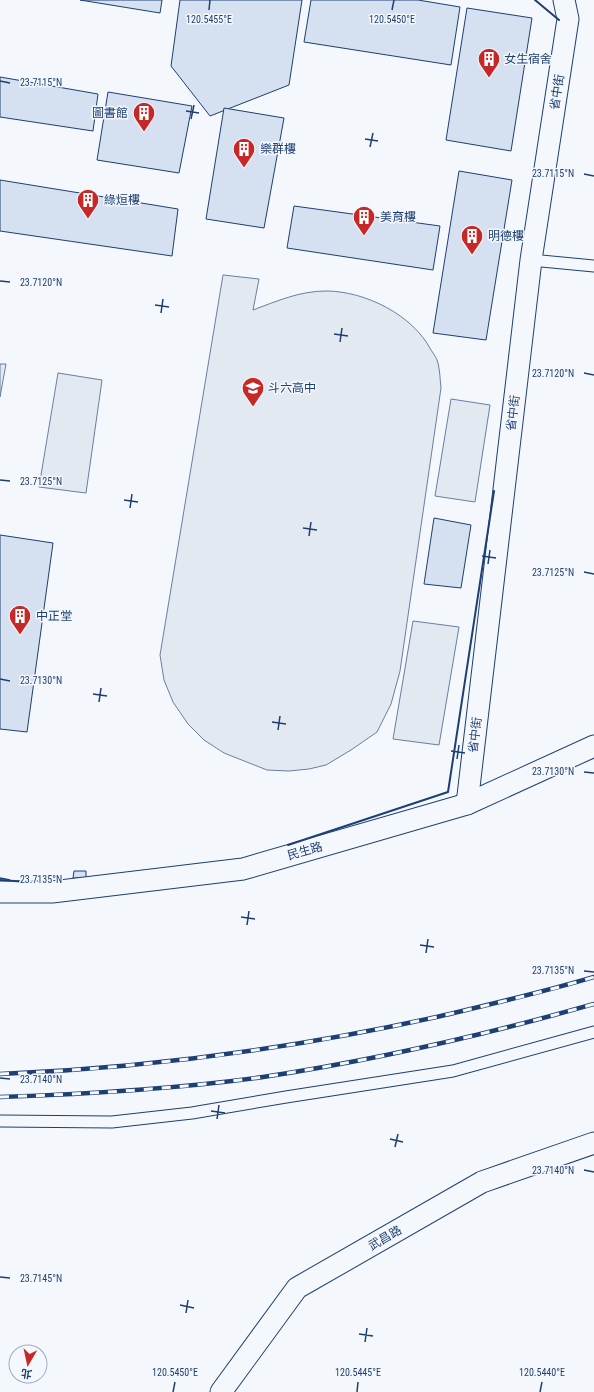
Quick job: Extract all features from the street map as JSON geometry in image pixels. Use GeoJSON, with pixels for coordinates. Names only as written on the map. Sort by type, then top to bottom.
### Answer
{"type":"FeatureCollection","features":[{"type":"Feature","properties":{"kind":"street","name":"省中街"},"geometry":{"type":"LineString","coordinates":[[467,804],[531,260],[568,19],[564,0]]}},
{"type":"Feature","properties":{"kind":"street","name":"民生路"},"geometry":{"type":"LineString","coordinates":[[0,892],[52,892],[243,869],[467,804],[594,746]]}},
{"type":"Feature","properties":{"kind":"street","name":"武昌路"},"geometry":{"type":"LineString","coordinates":[[221,1392],[297,1288],[482,1182],[594,1143]]}},
{"type":"Feature","properties":{"kind":"lane"},"geometry":{"type":"LineString","coordinates":[[531,260],[594,266]]}},
{"type":"Feature","properties":{"kind":"lane"},"geometry":{"type":"LineString","coordinates":[[0,1121],[112,1122],[192,1113],[453,1071],[594,1032]]}},
{"type":"Feature","properties":{"kind":"shaded area"},"geometry":{"type":"Polygon","coordinates":[[[223,275],[259,279],[253,310],[289,297],[316,291],[341,292],[372,300],[400,316],[412,326],[423,337],[439,366],[441,388],[400,671],[391,704],[377,732],[326,765],[309,769],[289,771],[267,770],[224,753],[204,740],[188,724],[173,702],[164,680],[160,655],[223,275]]]}},
{"type":"Feature","properties":{"kind":"shaded area"},"geometry":{"type":"Polygon","coordinates":[[[0,364],[6,364],[0,397],[0,364]]]}},
{"type":"Feature","properties":{"kind":"shaded area"},"geometry":{"type":"Polygon","coordinates":[[[58,373],[102,380],[86,493],[39,487],[58,373]]]}},
{"type":"Feature","properties":{"kind":"shaded area"},"geometry":{"type":"Polygon","coordinates":[[[451,399],[490,405],[475,502],[435,496],[451,399]]]}},
{"type":"Feature","properties":{"kind":"shaded area"},"geometry":{"type":"Polygon","coordinates":[[[413,621],[459,627],[439,745],[393,739],[413,621]]]}},
{"type":"Feature","properties":{"kind":"building"},"geometry":{"type":"Polygon","coordinates":[[[80,0],[162,0],[160,13],[80,0]]]}},
{"type":"Feature","properties":{"kind":"building"},"geometry":{"type":"Polygon","coordinates":[[[180,0],[302,0],[289,85],[210,116],[171,66],[180,0]]]}},
{"type":"Feature","properties":{"kind":"building"},"geometry":{"type":"Polygon","coordinates":[[[311,0],[418,0],[460,7],[451,65],[304,42],[311,0]]]}},
{"type":"Feature","properties":{"kind":"building","name":"女生宿舍"},"geometry":{"type":"Polygon","coordinates":[[[467,8],[532,18],[511,151],[446,140],[467,8]]]}},
{"type":"Feature","properties":{"kind":"building"},"geometry":{"type":"Polygon","coordinates":[[[0,77],[98,94],[93,131],[0,117],[0,77]]]}},
{"type":"Feature","properties":{"kind":"building","name":"圖書館"},"geometry":{"type":"Polygon","coordinates":[[[108,92],[192,106],[179,173],[97,160],[108,92]]]}},
{"type":"Feature","properties":{"kind":"building","name":"樂群樓"},"geometry":{"type":"Polygon","coordinates":[[[224,108],[284,118],[264,228],[206,219],[224,108]]]}},
{"type":"Feature","properties":{"kind":"building","name":"明德樓"},"geometry":{"type":"Polygon","coordinates":[[[459,171],[512,180],[486,340],[433,333],[459,171]]]}},
{"type":"Feature","properties":{"kind":"building","name":"綠烜樓"},"geometry":{"type":"Polygon","coordinates":[[[0,180],[178,209],[172,256],[0,231],[0,180]]]}},
{"type":"Feature","properties":{"kind":"building","name":"美育樓"},"geometry":{"type":"Polygon","coordinates":[[[294,206],[440,226],[433,270],[287,248],[294,206]]]}},
{"type":"Feature","properties":{"kind":"building"},"geometry":{"type":"Polygon","coordinates":[[[434,518],[471,525],[461,588],[424,584],[434,518]]]}},
{"type":"Feature","properties":{"kind":"building","name":"中正堂"},"geometry":{"type":"Polygon","coordinates":[[[0,535],[53,543],[27,732],[0,729],[0,535]]]}},
{"type":"Feature","properties":{"kind":"building"},"geometry":{"type":"Polygon","coordinates":[[[74,871],[86,871],[86,878],[73,878],[74,871]]]}},
{"type":"Feature","properties":{"kind":"railway"},"geometry":{"type":"LineString","coordinates":[[0,1074],[111,1067],[222,1055],[277,1047],[332,1038],[441,1016],[537,993],[594,977]]}},
{"type":"Feature","properties":{"kind":"railway"},"geometry":{"type":"LineString","coordinates":[[0,1097],[198,1085],[263,1077],[347,1063],[430,1046],[594,1004]]}},
{"type":"Feature","properties":{"kind":"wall"},"geometry":{"type":"LineString","coordinates":[[535,0],[559,20]]}},
{"type":"Feature","properties":{"kind":"wall"},"geometry":{"type":"LineString","coordinates":[[288,845],[448,792],[494,491]]}},
{"type":"Feature","properties":{"kind":"wall"},"geometry":{"type":"LineString","coordinates":[[0,880],[28,882]]}},
{"type":"Feature","properties":{"kind":"place","name":"女生宿舍"},"geometry":{"type":"Point","coordinates":[489,78]}},
{"type":"Feature","properties":{"kind":"place","name":"圖書館"},"geometry":{"type":"Point","coordinates":[144,132]}},
{"type":"Feature","properties":{"kind":"place","name":"樂群樓"},"geometry":{"type":"Point","coordinates":[244,168]}},
{"type":"Feature","properties":{"kind":"place","name":"綠烜樓"},"geometry":{"type":"Point","coordinates":[88,220]}},
{"type":"Feature","properties":{"kind":"place","name":"美育樓"},"geometry":{"type":"Point","coordinates":[364,236]}},
{"type":"Feature","properties":{"kind":"place","name":"明德樓"},"geometry":{"type":"Point","coordinates":[472,256]}},
{"type":"Feature","properties":{"kind":"place","name":"斗六高中"},"geometry":{"type":"Point","coordinates":[253,408]}},
{"type":"Feature","properties":{"kind":"place","name":"中正堂"},"geometry":{"type":"Point","coordinates":[20,636]}}]}
